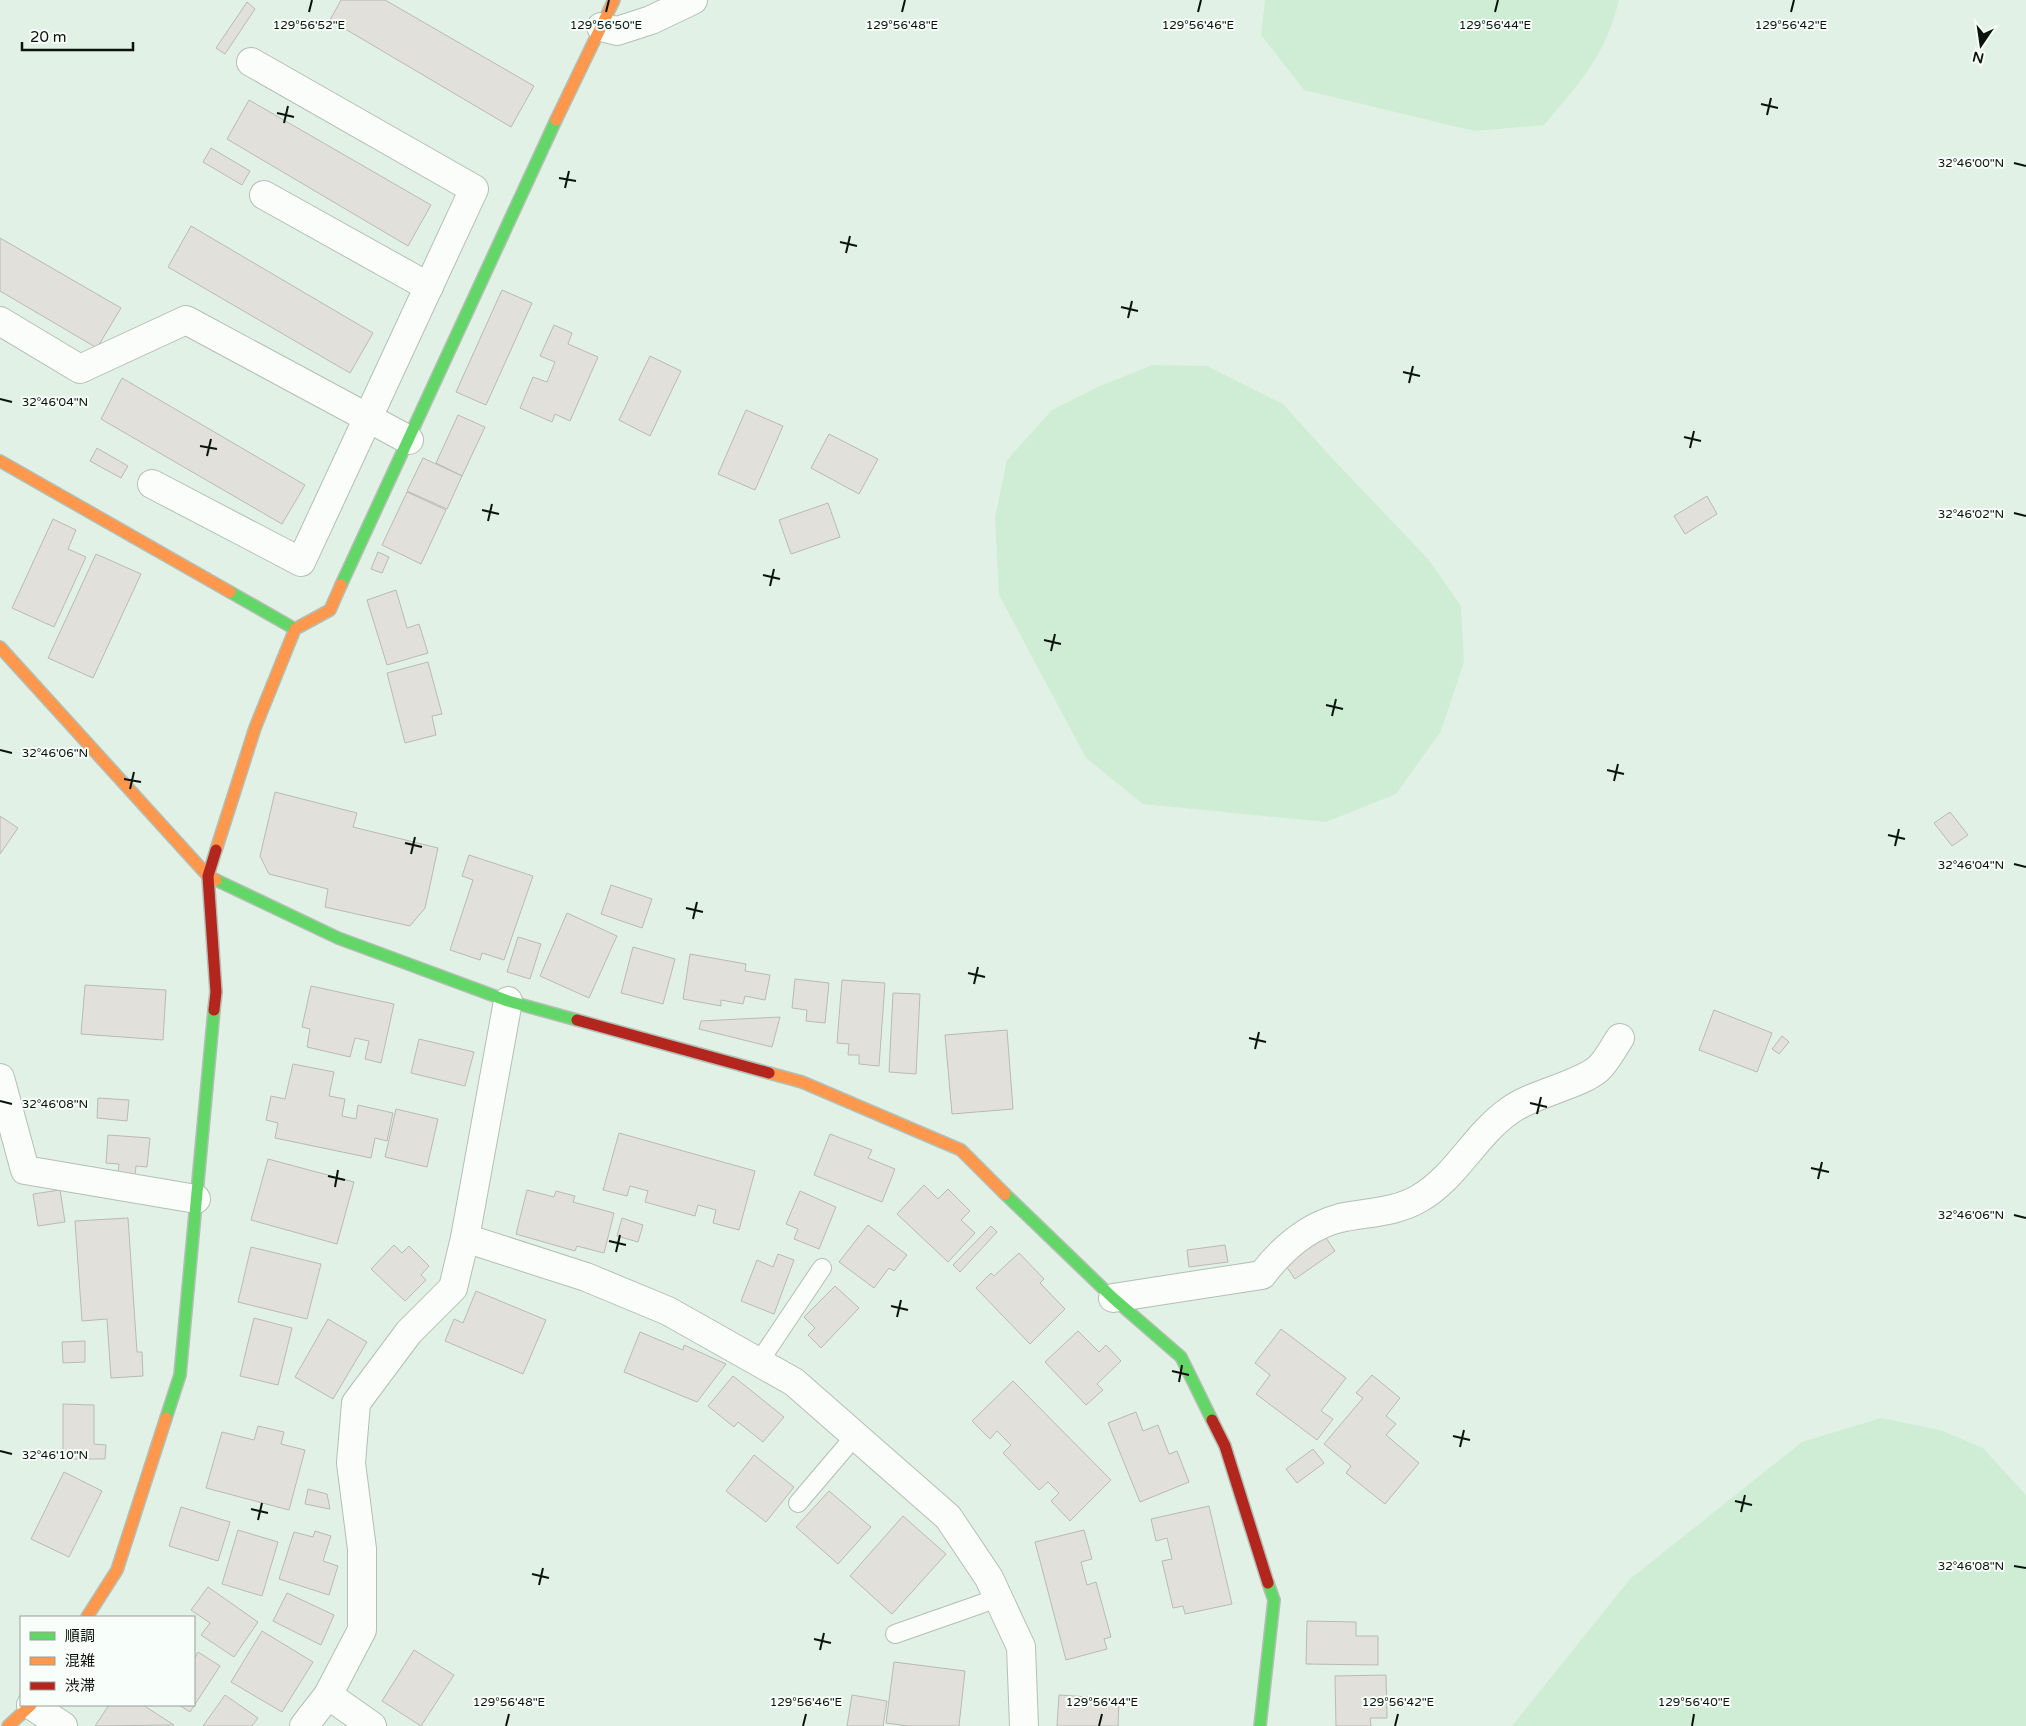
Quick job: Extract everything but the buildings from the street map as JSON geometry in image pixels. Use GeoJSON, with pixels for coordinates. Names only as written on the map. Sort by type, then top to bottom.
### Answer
{"type":"FeatureCollection","features":[{"type":"Feature","properties":{"kind":"street"},"geometry":{"type":"LineString","coordinates":[[88,1616],[117,1570],[180,1375],[216,992],[208,876],[254,728],[295,629],[330,610],[540,152],[614,0]]}},
{"type":"Feature","properties":{"kind":"street"},"geometry":{"type":"LineString","coordinates":[[601,27],[617,30],[651,20],[693,0]]}},
{"type":"Feature","properties":{"kind":"street"},"geometry":{"type":"LineString","coordinates":[[152,484],[301,562],[369,419],[474,189],[251,62]]}},
{"type":"Feature","properties":{"kind":"street"},"geometry":{"type":"LineString","coordinates":[[264,195],[429,287]]}},
{"type":"Feature","properties":{"kind":"street"},"geometry":{"type":"LineString","coordinates":[[0,321],[80,369],[186,320],[409,440]]}},
{"type":"Feature","properties":{"kind":"street"},"geometry":{"type":"LineString","coordinates":[[0,461],[295,629]]}},
{"type":"Feature","properties":{"kind":"street"},"geometry":{"type":"LineString","coordinates":[[0,647],[208,876],[338,938],[508,1001],[802,1082],[961,1150],[1113,1298],[1181,1357],[1225,1446],[1274,1600],[1260,1726]]}},
{"type":"Feature","properties":{"kind":"street"},"geometry":{"type":"LineString","coordinates":[[304,1726],[328,1695],[362,1630],[362,1548],[351,1463],[356,1403],[409,1332],[453,1288],[465,1238],[508,1001]]}},
{"type":"Feature","properties":{"kind":"street"},"geometry":{"type":"LineString","coordinates":[[1113,1298],[1262,1275],[1275,1258],[1323,1223],[1397,1208],[1419,1199],[1440,1182],[1495,1121],[1521,1102],[1597,1069],[1620,1038]]}},
{"type":"Feature","properties":{"kind":"street"},"geometry":{"type":"LineString","coordinates":[[0,1078],[25,1170],[196,1199]]}},
{"type":"Feature","properties":{"kind":"street"},"geometry":{"type":"LineString","coordinates":[[465,1238],[586,1277],[668,1311],[794,1382],[948,1517],[989,1578],[1021,1646],[1024,1726]]}},
{"type":"Feature","properties":{"kind":"street"},"geometry":{"type":"LineString","coordinates":[[328,1695],[372,1726]]}},
{"type":"Feature","properties":{"kind":"street"},"geometry":{"type":"LineString","coordinates":[[8,1726],[30,1706]]}},
{"type":"Feature","properties":{"kind":"street"},"geometry":{"type":"LineString","coordinates":[[33,1706],[63,1726]]}},
{"type":"Feature","properties":{"kind":"lane"},"geometry":{"type":"LineString","coordinates":[[759,1362],[822,1268]]}},
{"type":"Feature","properties":{"kind":"lane"},"geometry":{"type":"LineString","coordinates":[[798,1504],[855,1436]]}},
{"type":"Feature","properties":{"kind":"lane"},"geometry":{"type":"LineString","coordinates":[[895,1634],[998,1598]]}},
{"type":"Feature","properties":{"kind":"green space"},"geometry":{"type":"Polygon","coordinates":[[[1265,0],[1619,0],[1606,38],[1590,68],[1544,125],[1474,131],[1304,90],[1261,35],[1265,0]]]}},
{"type":"Feature","properties":{"kind":"green space"},"geometry":{"type":"Polygon","coordinates":[[[1152,365],[1207,366],[1283,404],[1429,560],[1461,606],[1464,662],[1441,731],[1396,794],[1326,822],[1143,804],[1086,758],[999,595],[995,518],[1007,460],[1052,410],[1098,387],[1152,365]]]}},
{"type":"Feature","properties":{"kind":"green space"},"geometry":{"type":"Polygon","coordinates":[[[1881,1418],[1940,1430],[1983,1448],[2026,1495],[2026,1726],[1512,1726],[1630,1579],[1802,1442],[1881,1418]]]}},
{"type":"Feature","properties":{"kind":"traffic: fast"},"geometry":{"type":"LineString","coordinates":[[341,585],[556,120]]}},
{"type":"Feature","properties":{"kind":"traffic: fast"},"geometry":{"type":"LineString","coordinates":[[230,592],[295,629]]}},
{"type":"Feature","properties":{"kind":"traffic: fast"},"geometry":{"type":"LineString","coordinates":[[216,880],[338,938],[508,1001],[577,1020]]}},
{"type":"Feature","properties":{"kind":"traffic: fast"},"geometry":{"type":"LineString","coordinates":[[166,1418],[180,1375],[214,1010]]}},
{"type":"Feature","properties":{"kind":"traffic: fast"},"geometry":{"type":"LineString","coordinates":[[1005,1194],[1113,1298],[1181,1357],[1212,1420]]}},
{"type":"Feature","properties":{"kind":"traffic: fast"},"geometry":{"type":"LineString","coordinates":[[1260,1726],[1274,1600],[1268,1583]]}},
{"type":"Feature","properties":{"kind":"traffic: slow"},"geometry":{"type":"LineString","coordinates":[[556,120],[614,0]]}},
{"type":"Feature","properties":{"kind":"traffic: slow"},"geometry":{"type":"LineString","coordinates":[[0,461],[230,592]]}},
{"type":"Feature","properties":{"kind":"traffic: slow"},"geometry":{"type":"LineString","coordinates":[[216,850],[255,728],[295,629],[330,610],[341,585]]}},
{"type":"Feature","properties":{"kind":"traffic: slow"},"geometry":{"type":"LineString","coordinates":[[0,647],[208,876],[216,880]]}},
{"type":"Feature","properties":{"kind":"traffic: slow"},"geometry":{"type":"LineString","coordinates":[[769,1073],[802,1082],[961,1150],[1005,1194]]}},
{"type":"Feature","properties":{"kind":"traffic: slow"},"geometry":{"type":"LineString","coordinates":[[88,1616],[117,1570],[166,1418]]}},
{"type":"Feature","properties":{"kind":"traffic: slow"},"geometry":{"type":"LineString","coordinates":[[8,1726],[30,1706]]}},
{"type":"Feature","properties":{"kind":"traffic: jam"},"geometry":{"type":"LineString","coordinates":[[214,1010],[216,992],[208,876],[216,850]]}},
{"type":"Feature","properties":{"kind":"traffic: jam"},"geometry":{"type":"LineString","coordinates":[[577,1020],[769,1073]]}},
{"type":"Feature","properties":{"kind":"traffic: jam"},"geometry":{"type":"LineString","coordinates":[[1212,1420],[1225,1446],[1268,1583]]}}]}
